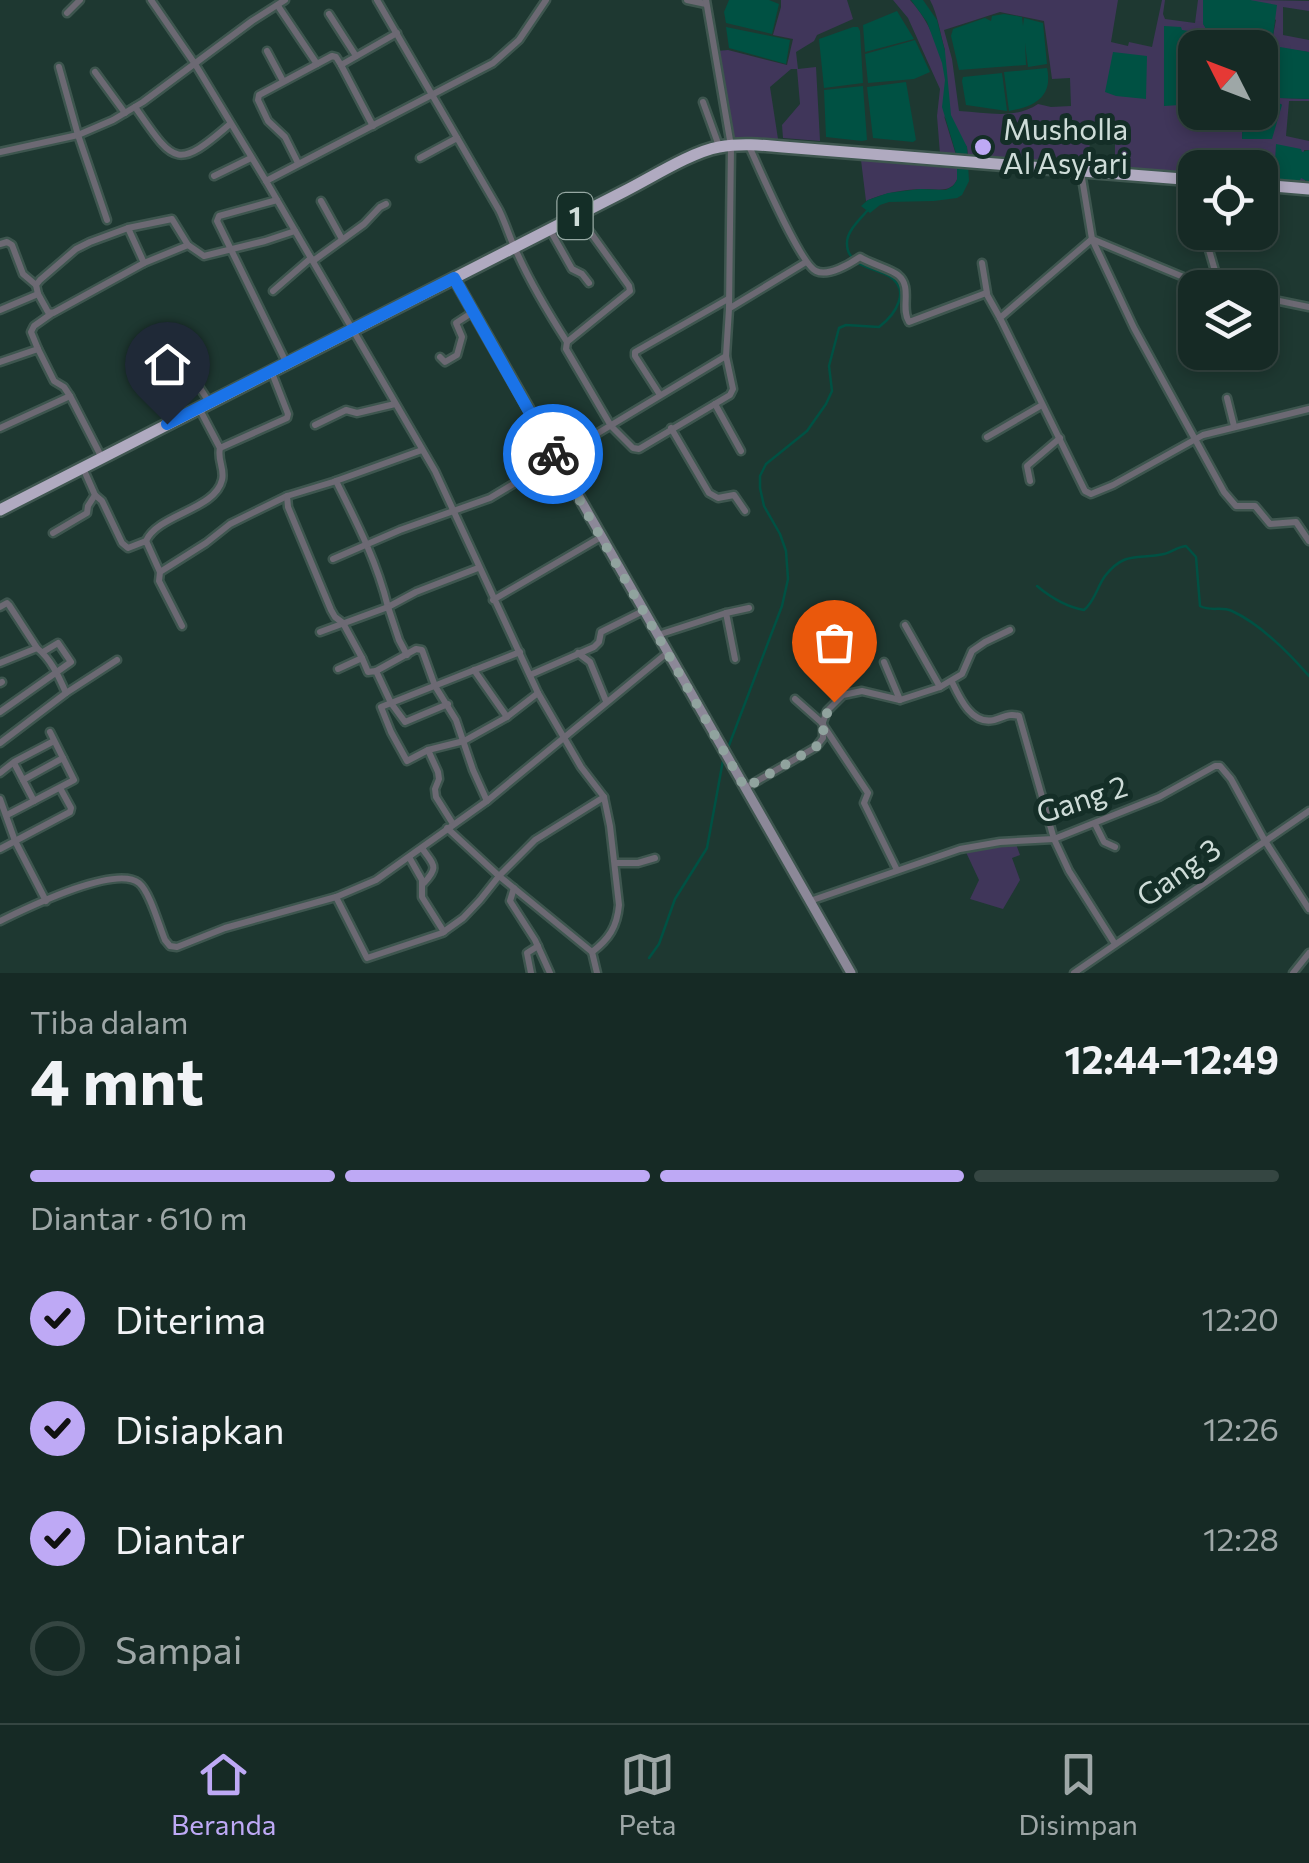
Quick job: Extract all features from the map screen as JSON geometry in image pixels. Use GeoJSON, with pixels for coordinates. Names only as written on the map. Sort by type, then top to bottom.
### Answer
{"type":"FeatureCollection","features":[{"type":"Feature","properties":{"kind":"highway","name":"1"},"geometry":{"type":"LineString","coordinates":[[0,510],[704,152],[748,145],[1178,179]]}},
{"type":"Feature","properties":{"kind":"highway"},"geometry":{"type":"LineString","coordinates":[[1278,186],[1309,189]]}},
{"type":"Feature","properties":{"kind":"main road"},"geometry":{"type":"LineString","coordinates":[[454,278],[851,973]]}},
{"type":"Feature","properties":{"kind":"street"},"geometry":{"type":"LineString","coordinates":[[67,13],[80,0]]}},
{"type":"Feature","properties":{"kind":"street"},"geometry":{"type":"LineString","coordinates":[[151,0],[195,64],[354,329],[454,510],[538,693],[581,767],[604,797],[618,886],[618,918],[607,941],[592,952]]}},
{"type":"Feature","properties":{"kind":"street"},"geometry":{"type":"LineString","coordinates":[[0,152],[78,135],[125,113],[286,0]]}},
{"type":"Feature","properties":{"kind":"street"},"geometry":{"type":"LineString","coordinates":[[377,0],[499,210],[514,248],[568,342]]}},
{"type":"Feature","properties":{"kind":"street"},"geometry":{"type":"LineString","coordinates":[[266,181],[501,57],[519,40],[546,0]]}},
{"type":"Feature","properties":{"kind":"street"},"geometry":{"type":"LineString","coordinates":[[578,215],[630,290],[568,342],[566,349],[612,426],[636,449],[730,395],[733,389],[726,356],[729,309],[725,147],[706,2],[687,0]]}},
{"type":"Feature","properties":{"kind":"street"},"geometry":{"type":"LineString","coordinates":[[278,6],[317,64]]}},
{"type":"Feature","properties":{"kind":"street"},"geometry":{"type":"LineString","coordinates":[[329,14],[356,56]]}},
{"type":"Feature","properties":{"kind":"street"},"geometry":{"type":"LineString","coordinates":[[341,65],[397,32]]}},
{"type":"Feature","properties":{"kind":"street"},"geometry":{"type":"LineString","coordinates":[[267,50],[282,81]]}},
{"type":"Feature","properties":{"kind":"street"},"geometry":{"type":"LineString","coordinates":[[298,163],[258,100],[259,95],[282,81],[334,56],[373,126]]}},
{"type":"Feature","properties":{"kind":"street"},"geometry":{"type":"LineString","coordinates":[[59,67],[107,220]]}},
{"type":"Feature","properties":{"kind":"street"},"geometry":{"type":"LineString","coordinates":[[95,72],[125,113]]}},
{"type":"Feature","properties":{"kind":"street"},"geometry":{"type":"LineString","coordinates":[[703,102],[725,147]]}},
{"type":"Feature","properties":{"kind":"street"},"geometry":{"type":"LineString","coordinates":[[135,107],[162,146],[182,156],[205,146],[230,124]]}},
{"type":"Feature","properties":{"kind":"street"},"geometry":{"type":"LineString","coordinates":[[420,158],[457,138]]}},
{"type":"Feature","properties":{"kind":"street"},"geometry":{"type":"LineString","coordinates":[[748,145],[812,269],[822,273],[855,260],[894,272],[902,279],[906,296],[904,318],[908,322],[987,293]]}},
{"type":"Feature","properties":{"kind":"street"},"geometry":{"type":"LineString","coordinates":[[214,176],[251,158]]}},
{"type":"Feature","properties":{"kind":"street"},"geometry":{"type":"LineString","coordinates":[[1080,171],[1092,239],[1134,328],[1224,492],[1235,505],[1255,506],[1272,524],[1309,517]]}},
{"type":"Feature","properties":{"kind":"street"},"geometry":{"type":"LineString","coordinates":[[277,200],[216,218],[287,364]]}},
{"type":"Feature","properties":{"kind":"street"},"geometry":{"type":"LineString","coordinates":[[320,200],[342,239]]}},
{"type":"Feature","properties":{"kind":"street"},"geometry":{"type":"LineString","coordinates":[[273,292],[386,204]]}},
{"type":"Feature","properties":{"kind":"street"},"geometry":{"type":"LineString","coordinates":[[36,285],[76,249],[128,228],[172,219],[188,245],[204,256],[295,231]]}},
{"type":"Feature","properties":{"kind":"street"},"geometry":{"type":"LineString","coordinates":[[128,228],[144,264]]}},
{"type":"Feature","properties":{"kind":"street"},"geometry":{"type":"LineString","coordinates":[[550,229],[572,269],[589,284]]}},
{"type":"Feature","properties":{"kind":"street"},"geometry":{"type":"LineString","coordinates":[[1092,239],[1178,274]]}},
{"type":"Feature","properties":{"kind":"street"},"geometry":{"type":"LineString","coordinates":[[1000,318],[1092,239]]}},
{"type":"Feature","properties":{"kind":"street"},"geometry":{"type":"LineString","coordinates":[[0,244],[12,245],[23,274],[36,285],[51,314]]}},
{"type":"Feature","properties":{"kind":"street"},"geometry":{"type":"LineString","coordinates":[[102,458],[70,396],[54,381],[31,332],[51,314],[188,245]]}},
{"type":"Feature","properties":{"kind":"street"},"geometry":{"type":"LineString","coordinates":[[729,309],[806,262]]}},
{"type":"Feature","properties":{"kind":"street"},"geometry":{"type":"LineString","coordinates":[[982,262],[987,293],[1085,491],[1091,494],[1194,439],[1309,409]]}},
{"type":"Feature","properties":{"kind":"street"},"geometry":{"type":"LineString","coordinates":[[0,310],[38,294]]}},
{"type":"Feature","properties":{"kind":"street"},"geometry":{"type":"LineString","coordinates":[[660,395],[636,352],[728,299]]}},
{"type":"Feature","properties":{"kind":"street"},"geometry":{"type":"LineString","coordinates":[[1278,301],[1309,307]]}},
{"type":"Feature","properties":{"kind":"street"},"geometry":{"type":"LineString","coordinates":[[440,357],[444,362],[458,355],[462,337],[456,324],[473,312]]}},
{"type":"Feature","properties":{"kind":"street"},"geometry":{"type":"LineString","coordinates":[[0,362],[38,349]]}},
{"type":"Feature","properties":{"kind":"street"},"geometry":{"type":"LineString","coordinates":[[83,467],[128,548],[146,541],[153,529],[202,504],[223,480],[220,448],[196,382],[198,362],[191,353]]}},
{"type":"Feature","properties":{"kind":"street"},"geometry":{"type":"LineString","coordinates":[[333,560],[367,543],[490,498],[726,356]]}},
{"type":"Feature","properties":{"kind":"street"},"geometry":{"type":"LineString","coordinates":[[220,448],[288,416],[272,372]]}},
{"type":"Feature","properties":{"kind":"street"},"geometry":{"type":"LineString","coordinates":[[0,428],[70,396]]}},
{"type":"Feature","properties":{"kind":"street"},"geometry":{"type":"LineString","coordinates":[[1227,398],[1234,426]]}},
{"type":"Feature","properties":{"kind":"street"},"geometry":{"type":"LineString","coordinates":[[314,424],[346,410],[357,413],[395,404]]}},
{"type":"Feature","properties":{"kind":"street"},"geometry":{"type":"LineString","coordinates":[[715,404],[741,451]]}},
{"type":"Feature","properties":{"kind":"street"},"geometry":{"type":"LineString","coordinates":[[987,437],[1042,404]]}},
{"type":"Feature","properties":{"kind":"street"},"geometry":{"type":"LineString","coordinates":[[671,428],[709,492],[718,498],[734,495],[745,511]]}},
{"type":"Feature","properties":{"kind":"street"},"geometry":{"type":"LineString","coordinates":[[1030,481],[1027,466],[1060,438]]}},
{"type":"Feature","properties":{"kind":"street"},"geometry":{"type":"LineString","coordinates":[[160,572],[230,524],[287,496],[422,450]]}},
{"type":"Feature","properties":{"kind":"street"},"geometry":{"type":"LineString","coordinates":[[336,481],[367,543],[407,655]]}},
{"type":"Feature","properties":{"kind":"street"},"geometry":{"type":"LineString","coordinates":[[53,533],[87,513],[95,494]]}},
{"type":"Feature","properties":{"kind":"street"},"geometry":{"type":"LineString","coordinates":[[287,496],[288,507],[331,610],[343,623],[368,672],[416,649],[422,650],[487,800]]}},
{"type":"Feature","properties":{"kind":"street"},"geometry":{"type":"LineString","coordinates":[[1296,522],[1309,541]]}},
{"type":"Feature","properties":{"kind":"street"},"geometry":{"type":"LineString","coordinates":[[493,600],[600,537]]}},
{"type":"Feature","properties":{"kind":"street"},"geometry":{"type":"LineString","coordinates":[[146,541],[160,572],[159,581],[182,626]]}},
{"type":"Feature","properties":{"kind":"street"},"geometry":{"type":"LineString","coordinates":[[320,632],[478,568]]}},
{"type":"Feature","properties":{"kind":"street"},"geometry":{"type":"LineString","coordinates":[[0,607],[10,605],[57,672],[66,693]]}},
{"type":"Feature","properties":{"kind":"street"},"geometry":{"type":"LineString","coordinates":[[657,636],[749,608]]}},
{"type":"Feature","properties":{"kind":"street"},"geometry":{"type":"LineString","coordinates":[[530,675],[594,647],[601,632],[643,611]]}},
{"type":"Feature","properties":{"kind":"street"},"geometry":{"type":"LineString","coordinates":[[726,613],[735,659]]}},
{"type":"Feature","properties":{"kind":"street"},"geometry":{"type":"LineString","coordinates":[[906,625],[940,688]]}},
{"type":"Feature","properties":{"kind":"street"},"geometry":{"type":"LineString","coordinates":[[745,788],[816,747],[822,738],[827,711],[843,695],[862,691],[900,700],[940,688],[965,671],[972,651],[1010,630]]}},
{"type":"Feature","properties":{"kind":"street"},"geometry":{"type":"LineString","coordinates":[[0,664],[58,643],[71,663],[0,712]]}},
{"type":"Feature","properties":{"kind":"street"},"geometry":{"type":"LineString","coordinates":[[520,652],[382,706],[381,710],[407,761],[428,750],[464,741],[507,718],[538,693]]}},
{"type":"Feature","properties":{"kind":"street"},"geometry":{"type":"LineString","coordinates":[[578,652],[590,662],[606,701]]}},
{"type":"Feature","properties":{"kind":"street"},"geometry":{"type":"LineString","coordinates":[[0,921],[82,886],[117,878],[138,882],[164,940],[177,947],[376,880],[487,800],[666,653]]}},
{"type":"Feature","properties":{"kind":"street"},"geometry":{"type":"LineString","coordinates":[[338,669],[362,658]]}},
{"type":"Feature","properties":{"kind":"street"},"geometry":{"type":"LineString","coordinates":[[0,743],[116,660]]}},
{"type":"Feature","properties":{"kind":"street"},"geometry":{"type":"LineString","coordinates":[[884,662],[900,700]]}},
{"type":"Feature","properties":{"kind":"street"},"geometry":{"type":"LineString","coordinates":[[376,670],[391,703],[406,723],[448,704]]}},
{"type":"Feature","properties":{"kind":"street"},"geometry":{"type":"LineString","coordinates":[[474,670],[507,718]]}},
{"type":"Feature","properties":{"kind":"street"},"geometry":{"type":"LineString","coordinates":[[952,682],[964,706],[982,719],[1011,713],[1018,716],[1054,839],[1069,871],[1115,944]]}},
{"type":"Feature","properties":{"kind":"street"},"geometry":{"type":"LineString","coordinates":[[795,699],[819,720],[868,793],[864,803],[897,870]]}},
{"type":"Feature","properties":{"kind":"street"},"geometry":{"type":"LineString","coordinates":[[6,815],[74,780],[50,732]]}},
{"type":"Feature","properties":{"kind":"street"},"geometry":{"type":"LineString","coordinates":[[2,772],[54,741]]}},
{"type":"Feature","properties":{"kind":"street"},"geometry":{"type":"LineString","coordinates":[[428,750],[438,772],[434,792],[450,826],[499,876],[592,952],[597,973]]}},
{"type":"Feature","properties":{"kind":"street"},"geometry":{"type":"LineString","coordinates":[[22,780],[63,758]]}},
{"type":"Feature","properties":{"kind":"street"},"geometry":{"type":"LineString","coordinates":[[0,760],[2,772]]}},
{"type":"Feature","properties":{"kind":"street"},"geometry":{"type":"LineString","coordinates":[[14,762],[34,802]]}},
{"type":"Feature","properties":{"kind":"street","name":"Gang 2"},"geometry":{"type":"LineString","coordinates":[[810,901],[982,844],[1054,839],[1159,797],[1216,766],[1231,779],[1265,841]]}},
{"type":"Feature","properties":{"kind":"street"},"geometry":{"type":"LineString","coordinates":[[0,848],[71,811],[60,788]]}},
{"type":"Feature","properties":{"kind":"street"},"geometry":{"type":"LineString","coordinates":[[336,896],[370,958],[444,932],[463,918],[526,848],[604,797]]}},
{"type":"Feature","properties":{"kind":"street"},"geometry":{"type":"LineString","coordinates":[[0,799],[15,841],[46,901]]}},
{"type":"Feature","properties":{"kind":"street","name":"Gang 3"},"geometry":{"type":"LineString","coordinates":[[1074,973],[1309,811]]}},
{"type":"Feature","properties":{"kind":"street"},"geometry":{"type":"LineString","coordinates":[[1095,824],[1104,842],[1115,846]]}},
{"type":"Feature","properties":{"kind":"street"},"geometry":{"type":"LineString","coordinates":[[1265,841],[1309,910]]}},
{"type":"Feature","properties":{"kind":"street"},"geometry":{"type":"LineString","coordinates":[[422,848],[435,867],[423,884]]}},
{"type":"Feature","properties":{"kind":"street"},"geometry":{"type":"LineString","coordinates":[[408,857],[423,884],[422,897],[444,932]]}},
{"type":"Feature","properties":{"kind":"street"},"geometry":{"type":"LineString","coordinates":[[615,863],[655,858]]}},
{"type":"Feature","properties":{"kind":"street"},"geometry":{"type":"LineString","coordinates":[[514,888],[510,901],[550,973]]}},
{"type":"Feature","properties":{"kind":"street"},"geometry":{"type":"LineString","coordinates":[[530,973],[526,953],[538,946]]}},
{"type":"Feature","properties":{"kind":"street"},"geometry":{"type":"LineString","coordinates":[[1293,973],[1309,953]]}},
{"type":"Feature","properties":{"kind":"shaded area"},"geometry":{"type":"Polygon","coordinates":[[[729,0],[769,0],[779,4],[772,34],[726,23],[724,12],[729,0]]]}},
{"type":"Feature","properties":{"kind":"shaded area"},"geometry":{"type":"Polygon","coordinates":[[[781,0],[847,0],[853,19],[817,35],[796,52],[798,69],[816,67],[820,141],[783,138],[782,125],[800,104],[797,69],[791,69],[770,87],[778,139],[733,140],[717,51],[728,50],[787,65],[793,39],[773,35],[781,0]]]}},
{"type":"Feature","properties":{"kind":"shaded area"},"geometry":{"type":"Polygon","coordinates":[[[893,0],[910,0],[916,6],[941,56],[945,50],[930,0],[1118,0],[1111,42],[1152,47],[1162,0],[1165,19],[1195,23],[1198,0],[1203,0],[1203,24],[1224,30],[1178,30],[1178,130],[1242,130],[1242,139],[1252,130],[1278,130],[1278,108],[1282,104],[1278,104],[1276,20],[1250,0],[1309,1],[1309,11],[1283,7],[1283,35],[1309,40],[1309,52],[1280,48],[1280,98],[1309,99],[1289,101],[1286,136],[1309,141],[1309,150],[1304,150],[1305,182],[1309,183],[1278,180],[1278,150],[1178,150],[1178,173],[1115,168],[1115,136],[1091,135],[1087,166],[968,156],[967,147],[944,116],[956,155],[940,154],[940,89],[908,18],[893,0]],[[1000,12],[944,30],[959,111],[1010,114],[1038,104],[1071,106],[1070,78],[1052,79],[1044,21],[1000,12]]]}},
{"type":"Feature","properties":{"kind":"shaded area"},"geometry":{"type":"Polygon","coordinates":[[[911,0],[923,0],[937,20],[945,51],[951,115],[967,147],[969,181],[957,198],[889,202],[870,213],[861,206],[868,200],[888,193],[946,190],[957,180],[957,157],[942,107],[942,63],[927,22],[911,0]]]}},
{"type":"Feature","properties":{"kind":"shaded area"},"geometry":{"type":"Polygon","coordinates":[[[1203,0],[1250,0],[1277,5],[1274,30],[1213,30],[1203,24],[1203,0]]]}},
{"type":"Feature","properties":{"kind":"shaded area"},"geometry":{"type":"Polygon","coordinates":[[[1235,0],[1239,0],[1240,30],[1237,30],[1235,0]]]}},
{"type":"Feature","properties":{"kind":"shaded area"},"geometry":{"type":"Polygon","coordinates":[[[897,11],[914,39],[865,52],[863,25],[897,11]]]}},
{"type":"Feature","properties":{"kind":"shaded area"},"geometry":{"type":"Polygon","coordinates":[[[992,16],[1022,17],[1023,26],[1024,18],[1043,23],[1047,64],[1028,67],[1025,43],[1026,65],[959,70],[953,29],[985,18],[991,21],[992,16]]]}},
{"type":"Feature","properties":{"kind":"shaded area"},"geometry":{"type":"Polygon","coordinates":[[[1164,26],[1181,27],[1178,105],[1164,106],[1164,26]]]}},
{"type":"Feature","properties":{"kind":"shaded area"},"geometry":{"type":"Polygon","coordinates":[[[726,27],[790,40],[786,64],[729,48],[726,27]]]}},
{"type":"Feature","properties":{"kind":"shaded area"},"geometry":{"type":"Polygon","coordinates":[[[853,27],[860,31],[863,83],[824,88],[819,39],[853,27]]]}},
{"type":"Feature","properties":{"kind":"shaded area"},"geometry":{"type":"Polygon","coordinates":[[[915,40],[930,72],[914,79],[868,83],[865,54],[915,40]]]}},
{"type":"Feature","properties":{"kind":"shaded area"},"geometry":{"type":"Polygon","coordinates":[[[1280,47],[1309,52],[1309,99],[1280,98],[1280,47]]]}},
{"type":"Feature","properties":{"kind":"shaded area"},"geometry":{"type":"Polygon","coordinates":[[[1113,52],[1147,56],[1146,99],[1105,92],[1113,52]]]}},
{"type":"Feature","properties":{"kind":"shaded area"},"geometry":{"type":"Polygon","coordinates":[[[1047,68],[1047,86],[1040,98],[1009,111],[1004,72],[1047,68]]]}},
{"type":"Feature","properties":{"kind":"shaded area"},"geometry":{"type":"Polygon","coordinates":[[[1002,73],[1007,111],[966,105],[963,77],[1002,73]]]}},
{"type":"Feature","properties":{"kind":"shaded area"},"geometry":{"type":"Polygon","coordinates":[[[906,82],[916,140],[873,138],[867,87],[906,82]]]}},
{"type":"Feature","properties":{"kind":"shaded area"},"geometry":{"type":"Polygon","coordinates":[[[863,86],[867,140],[826,137],[824,90],[863,86]]]}},
{"type":"Feature","properties":{"kind":"shaded area"},"geometry":{"type":"Polygon","coordinates":[[[1242,130],[1275,130],[1272,139],[1242,139],[1242,130]]]}},
{"type":"Feature","properties":{"kind":"shaded area"},"geometry":{"type":"Polygon","coordinates":[[[1276,144],[1302,152],[1309,150],[1309,182],[1301,178],[1299,182],[1278,179],[1276,144]]]}},
{"type":"Feature","properties":{"kind":"shaded area"},"geometry":{"type":"Polygon","coordinates":[[[861,160],[958,166],[958,176],[955,184],[946,189],[902,191],[866,201],[861,160]]]}},
{"type":"Feature","properties":{"kind":"shaded area"},"geometry":{"type":"Polygon","coordinates":[[[1016,844],[1020,855],[1012,858],[1020,880],[1003,909],[970,899],[979,880],[965,850],[1016,844]]]}},
{"type":"Feature","properties":{"kind":"waterway"},"geometry":{"type":"LineString","coordinates":[[728,748],[782,606],[788,579],[786,551],[764,506],[760,476],[766,464],[807,431],[826,404],[832,391],[829,366],[839,328],[879,327],[899,302],[896,282],[857,262],[848,251],[849,235],[867,211]]}},
{"type":"Feature","properties":{"kind":"waterway"},"geometry":{"type":"LineString","coordinates":[[1037,586],[1059,601],[1084,610],[1105,576],[1119,562],[1186,546],[1196,557],[1200,606],[1228,610],[1253,623],[1309,676]]}},
{"type":"Feature","properties":{"kind":"waterway"},"geometry":{"type":"LineString","coordinates":[[649,958],[659,944],[675,899],[707,848],[724,755]]}},
{"type":"Feature","properties":{"kind":"way so far"},"geometry":{"type":"LineString","coordinates":[[553,454],[745,788],[816,747],[822,741],[822,722],[834,702]]}},
{"type":"Feature","properties":{"kind":"place","name":"Musholla Al Asy'ari"},"geometry":{"type":"Point","coordinates":[983,147]}},
{"type":"Feature","properties":{"kind":"route"},"geometry":{"type":"LineString","coordinates":[[167,424],[454,278],[553,454]]}}]}
